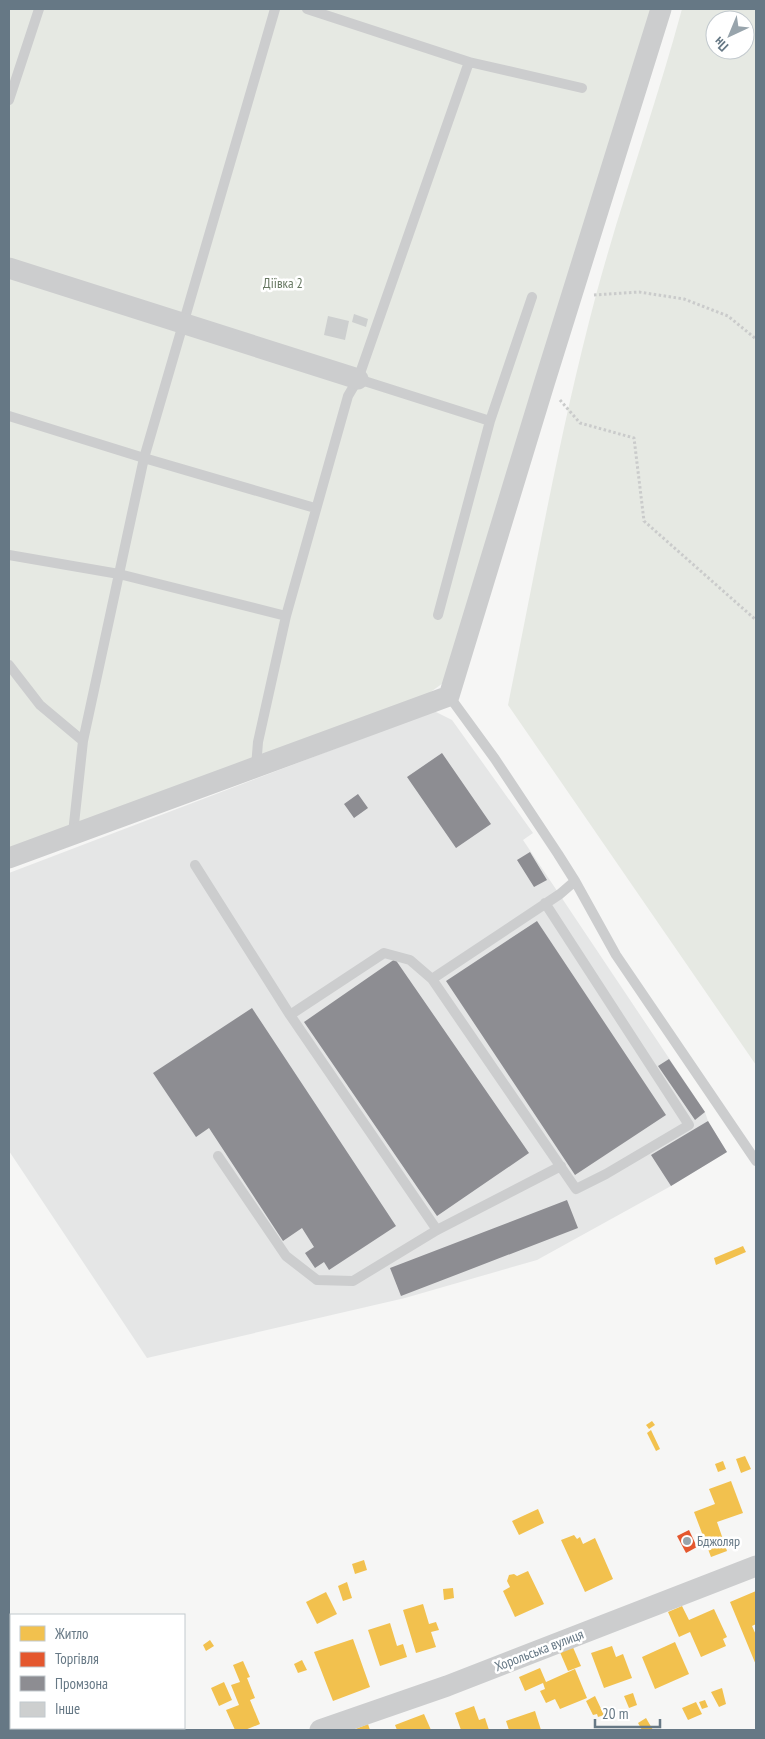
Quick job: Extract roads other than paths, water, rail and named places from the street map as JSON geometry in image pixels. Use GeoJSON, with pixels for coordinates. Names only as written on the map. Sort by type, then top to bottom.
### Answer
{"type":"FeatureCollection","features":[{"type":"Feature","properties":{"kind":"street"},"geometry":{"type":"LineString","coordinates":[[9,858],[449,696],[661,9]]}},
{"type":"Feature","properties":{"kind":"street"},"geometry":{"type":"LineString","coordinates":[[9,268],[358,379]]}},
{"type":"Feature","properties":{"kind":"street","name":"Хорольська вулиця"},"geometry":{"type":"LineString","coordinates":[[320,1730],[447,1686],[756,1566]]}},
{"type":"Feature","properties":{"kind":"lane"},"geometry":{"type":"LineString","coordinates":[[9,100],[39,9]]}},
{"type":"Feature","properties":{"kind":"lane"},"geometry":{"type":"LineString","coordinates":[[73,833],[83,741],[144,458],[275,9]]}},
{"type":"Feature","properties":{"kind":"lane"},"geometry":{"type":"LineString","coordinates":[[306,9],[470,62],[582,88]]}},
{"type":"Feature","properties":{"kind":"lane"},"geometry":{"type":"LineString","coordinates":[[256,766],[258,742],[286,616],[348,396],[358,379],[470,62]]}},
{"type":"Feature","properties":{"kind":"lane"},"geometry":{"type":"LineString","coordinates":[[438,615],[490,420],[532,297]]}},
{"type":"Feature","properties":{"kind":"lane"},"geometry":{"type":"LineString","coordinates":[[358,379],[490,420]]}},
{"type":"Feature","properties":{"kind":"lane"},"geometry":{"type":"LineString","coordinates":[[9,416],[315,508]]}},
{"type":"Feature","properties":{"kind":"lane"},"geometry":{"type":"LineString","coordinates":[[9,555],[119,574],[286,616]]}},
{"type":"Feature","properties":{"kind":"lane"},"geometry":{"type":"LineString","coordinates":[[9,665],[40,705],[83,741]]}},
{"type":"Feature","properties":{"kind":"lane"},"geometry":{"type":"LineString","coordinates":[[449,696],[495,759],[575,881],[616,955],[756,1161]]}},
{"type":"Feature","properties":{"kind":"lane"},"geometry":{"type":"LineString","coordinates":[[195,865],[290,1014],[437,1230]]}},
{"type":"Feature","properties":{"kind":"lane"},"geometry":{"type":"LineString","coordinates":[[432,979],[575,881]]}},
{"type":"Feature","properties":{"kind":"lane"},"geometry":{"type":"LineString","coordinates":[[290,1014],[384,953],[410,960],[432,979],[576,1189],[606,1174],[689,1125],[545,903]]}},
{"type":"Feature","properties":{"kind":"lane"},"geometry":{"type":"LineString","coordinates":[[218,1156],[286,1256],[317,1280],[353,1281],[437,1230],[561,1166]]}},
{"type":"Feature","properties":{"kind":"place","name":"Бджоляр"},"geometry":{"type":"Point","coordinates":[687,1541]}},
{"type":"Feature","properties":{"kind":"park label","name":"Діївка 2"},"geometry":{"type":"Point","coordinates":[283,283]}}]}
